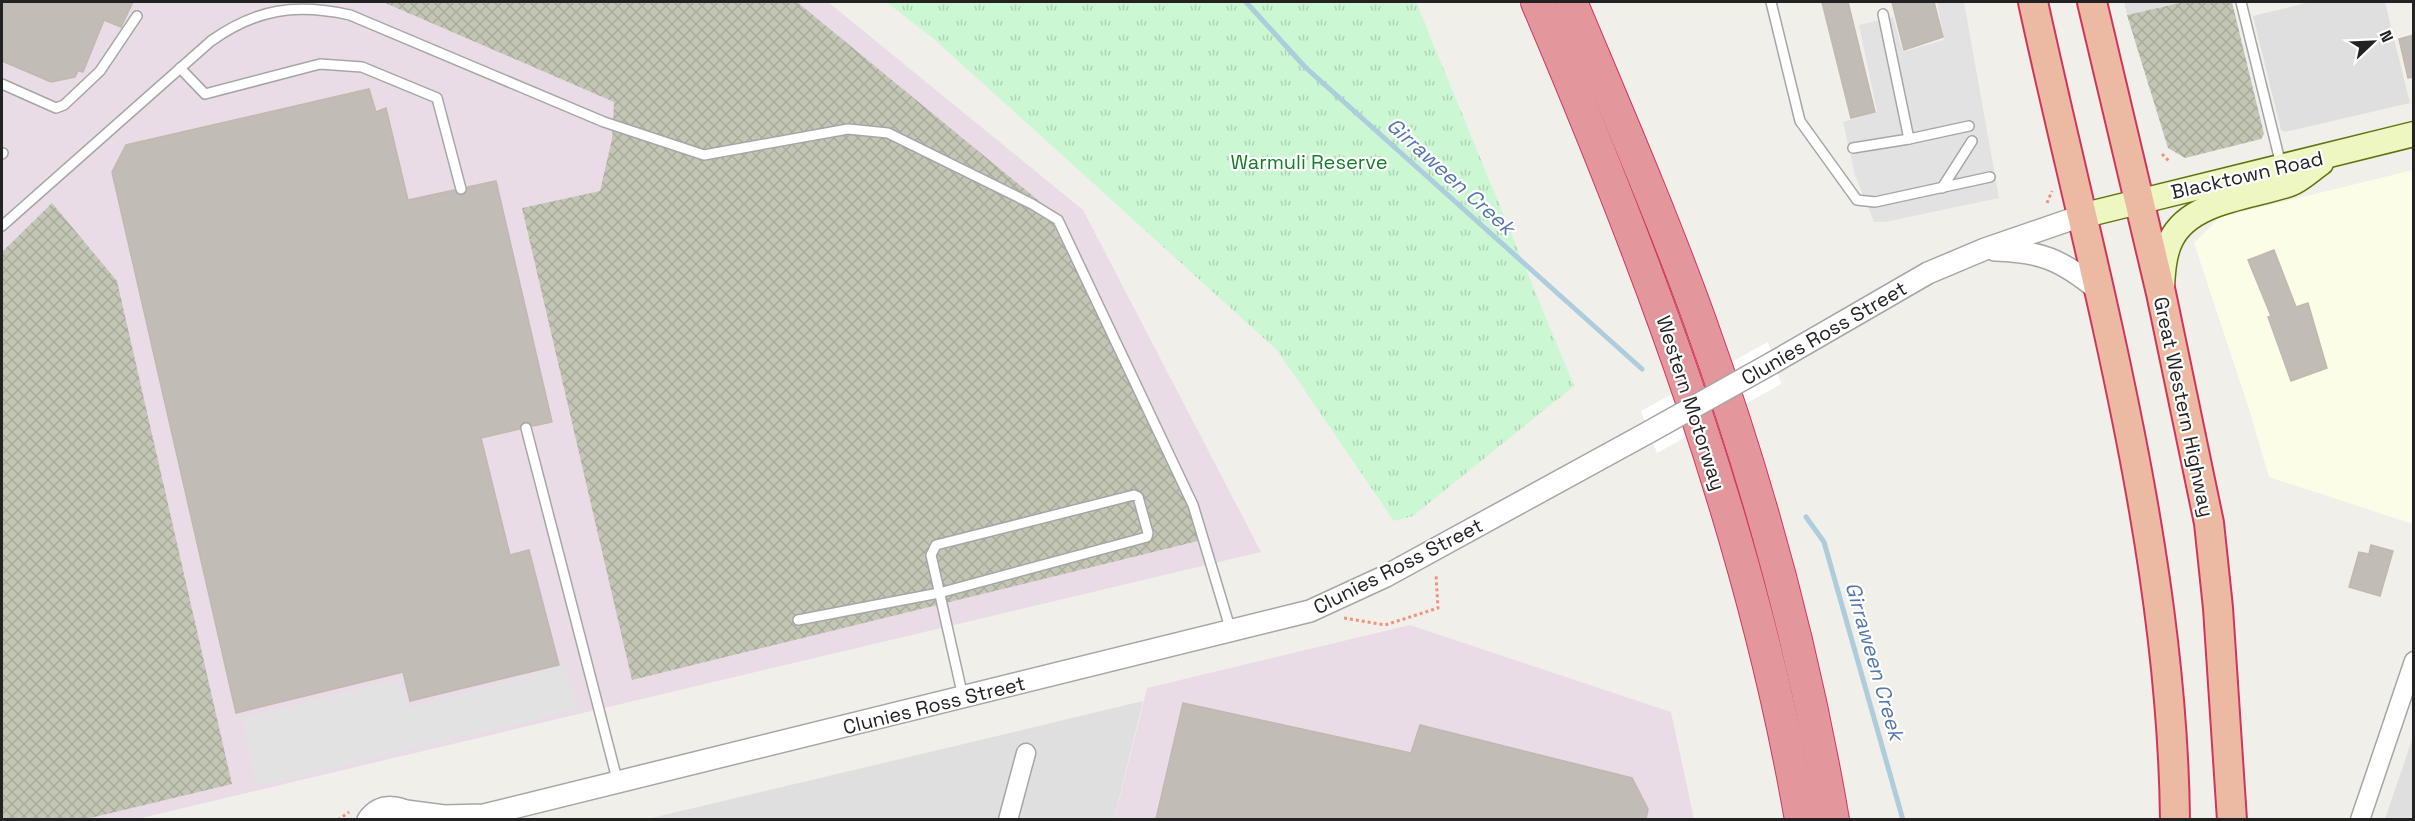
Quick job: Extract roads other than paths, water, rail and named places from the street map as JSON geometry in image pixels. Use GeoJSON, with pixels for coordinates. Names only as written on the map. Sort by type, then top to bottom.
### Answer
{"type":"FeatureCollection","features":[{"type":"Feature","properties":{"kind":"highway","name":"Western Motorway"},"geometry":{"type":"LineString","coordinates":[[1537,2],[1665,321],[1704,438],[1744,574],[1770,675],[1801,819]]}},
{"type":"Feature","properties":{"kind":"highway","name":"Western Motorway"},"geometry":{"type":"LineString","coordinates":[[1571,2],[1675,254],[1732,411],[1788,615],[1833,819]]}},
{"type":"Feature","properties":{"kind":"highway"},"geometry":{"type":"LineString","coordinates":[[2033,2],[2138,480],[2160,622],[2175,819]]}},
{"type":"Feature","properties":{"kind":"highway","name":"Great Western Highway"},"geometry":{"type":"LineString","coordinates":[[2092,2],[2161,293],[2209,523],[2218,608],[2232,819]]}},
{"type":"Feature","properties":{"kind":"main road","name":"Blacktown Road"},"geometry":{"type":"LineString","coordinates":[[2081,216],[2414,134]]}},
{"type":"Feature","properties":{"kind":"main road"},"geometry":{"type":"LineString","coordinates":[[2161,293],[2164,263],[2171,239],[2183,225],[2216,204],[2293,183],[2333,154]]}},
{"type":"Feature","properties":{"kind":"street","name":"Clunies Ross Street"},"geometry":{"type":"LineString","coordinates":[[368,818],[387,807],[411,815],[479,817],[1310,611],[1344,597],[1649,432],[1928,273],[1985,249],[2081,216]]}},
{"type":"Feature","properties":{"kind":"street"},"geometry":{"type":"LineString","coordinates":[[1985,249],[2045,255],[2075,271],[2097,289]]}},
{"type":"Feature","properties":{"kind":"street"},"geometry":{"type":"LineString","coordinates":[[2360,819],[2414,661]]}},
{"type":"Feature","properties":{"kind":"street"},"geometry":{"type":"LineString","coordinates":[[1008,819],[1026,753]]}},
{"type":"Feature","properties":{"kind":"lane"},"geometry":{"type":"LineString","coordinates":[[1771,2],[1800,121],[1857,200],[1875,202],[1990,177]]}},
{"type":"Feature","properties":{"kind":"lane"},"geometry":{"type":"LineString","coordinates":[[2241,2],[2281,167]]}},
{"type":"Feature","properties":{"kind":"lane"},"geometry":{"type":"LineString","coordinates":[[2,226],[180,68],[235,24],[266,12],[329,10],[350,15],[604,122],[704,155],[848,129],[888,133],[1032,204],[1058,220],[1193,505],[1231,631]]}},
{"type":"Feature","properties":{"kind":"lane"},"geometry":{"type":"LineString","coordinates":[[1883,14],[1909,139]]}},
{"type":"Feature","properties":{"kind":"lane"},"geometry":{"type":"LineString","coordinates":[[2,84],[56,108],[64,105],[100,71],[137,16]]}},
{"type":"Feature","properties":{"kind":"lane"},"geometry":{"type":"LineString","coordinates":[[180,68],[205,94],[320,64],[362,66],[437,98],[461,189]]}},
{"type":"Feature","properties":{"kind":"lane"},"geometry":{"type":"LineString","coordinates":[[1853,148],[1969,126]]}},
{"type":"Feature","properties":{"kind":"lane"},"geometry":{"type":"LineString","coordinates":[[1942,188],[1972,141]]}},
{"type":"Feature","properties":{"kind":"lane"},"geometry":{"type":"LineString","coordinates":[[526,428],[618,783]]}},
{"type":"Feature","properties":{"kind":"lane"},"geometry":{"type":"LineString","coordinates":[[798,620],[939,593],[1147,537],[1148,533],[1138,497],[1134,495],[936,545],[932,555],[939,593],[963,698]]}},
{"type":"Feature","properties":{"kind":"waterway","name":"Girraween Creek"},"geometry":{"type":"LineString","coordinates":[[1246,2],[1305,67],[1642,369]]}},
{"type":"Feature","properties":{"kind":"waterway","name":"Girraween Creek"},"geometry":{"type":"LineString","coordinates":[[1806,517],[1824,542],[1903,820]]}},
{"type":"Feature","properties":{"kind":"park label","name":"Warmuli Reserve"},"geometry":{"type":"Point","coordinates":[1309,162]}}]}
